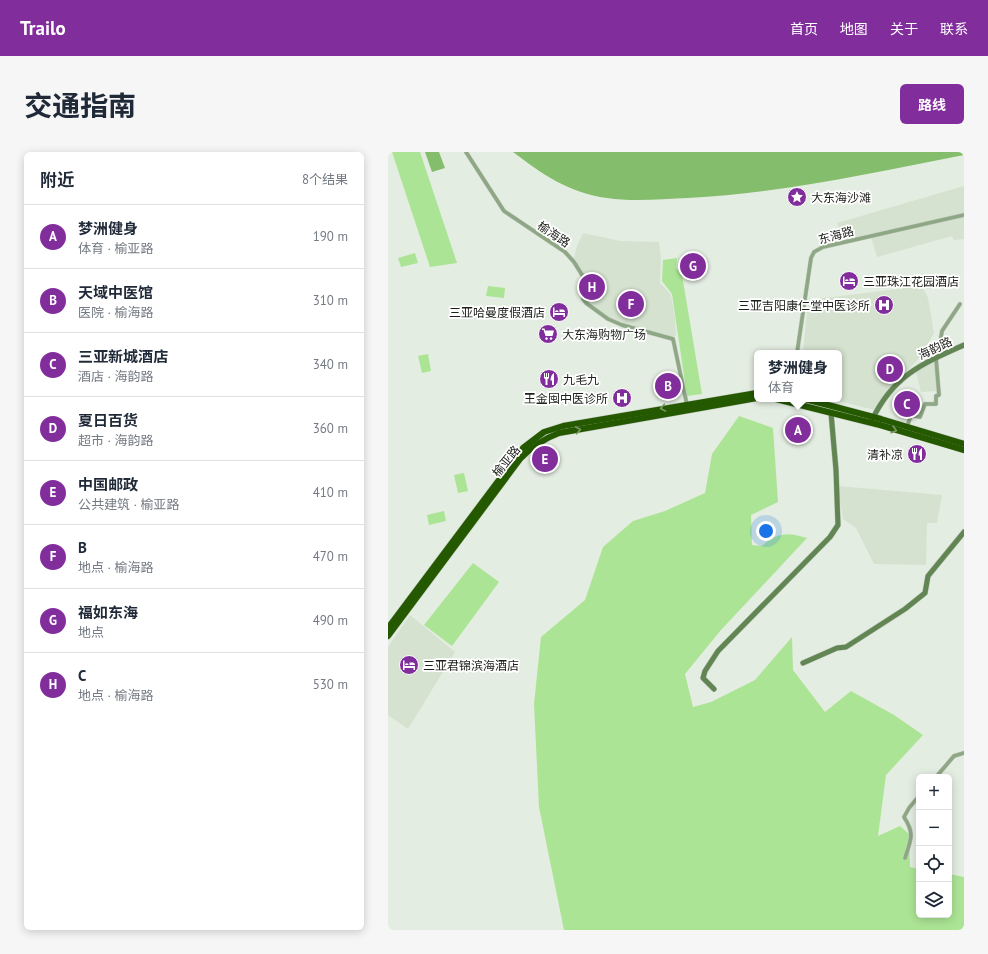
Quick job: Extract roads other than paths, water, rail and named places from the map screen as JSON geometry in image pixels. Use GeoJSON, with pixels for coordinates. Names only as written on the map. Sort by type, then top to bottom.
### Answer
{"type":"FeatureCollection","features":[{"type":"Feature","properties":{"kind":"highway","name":"榆亚路"},"geometry":{"type":"LineString","coordinates":[[388,636],[520,459],[546,438],[559,433],[754,394]]}},
{"type":"Feature","properties":{"kind":"highway","name":"榆亚路"},"geometry":{"type":"LineString","coordinates":[[388,628],[520,452],[533,439],[544,432],[563,426],[754,398]]}},
{"type":"Feature","properties":{"kind":"highway"},"geometry":{"type":"LineString","coordinates":[[788,402],[831,413],[907,427],[964,444]]}},
{"type":"Feature","properties":{"kind":"highway"},"geometry":{"type":"LineString","coordinates":[[815,402],[964,450]]}},
{"type":"Feature","properties":{"kind":"street","name":"榆海路"},"geometry":{"type":"LineString","coordinates":[[466,152],[504,211],[565,252],[574,262],[584,278],[584,299],[586,304],[608,319],[622,325],[673,339],[687,407]]}},
{"type":"Feature","properties":{"kind":"street","name":"东海路"},"geometry":{"type":"LineString","coordinates":[[797,350],[811,258],[814,252],[823,247],[964,215]]}},
{"type":"Feature","properties":{"kind":"street"},"geometry":{"type":"LineString","coordinates":[[907,427],[911,415],[920,416],[925,404],[936,404],[936,396],[939,395],[937,357],[942,331],[960,304]]}},
{"type":"Feature","properties":{"kind":"street","name":"海韵路"},"geometry":{"type":"LineString","coordinates":[[872,420],[880,405],[903,378],[913,370],[937,357],[964,345]]}},
{"type":"Feature","properties":{"kind":"street"},"geometry":{"type":"LineString","coordinates":[[714,689],[702,678],[718,651],[830,537],[838,525],[836,470],[831,413]]}},
{"type":"Feature","properties":{"kind":"street"},"geometry":{"type":"LineString","coordinates":[[803,663],[837,648],[846,647],[905,609],[925,593],[928,576],[964,532]]}},
{"type":"Feature","properties":{"kind":"street"},"geometry":{"type":"LineString","coordinates":[[939,774],[954,756],[964,753]]}},
{"type":"Feature","properties":{"kind":"street"},"geometry":{"type":"LineString","coordinates":[[905,858],[911,839],[911,828],[904,817],[908,808],[916,799]]}},
{"type":"Feature","properties":{"kind":"place","name":"大东海沙滩"},"geometry":{"type":"Point","coordinates":[797,197]}},
{"type":"Feature","properties":{"kind":"place","name":"福如东海"},"geometry":{"type":"Point","coordinates":[693,266]}},
{"type":"Feature","properties":{"kind":"place","name":"三亚珠江花园酒店"},"geometry":{"type":"Point","coordinates":[849,281]}},
{"type":"Feature","properties":{"kind":"place","name":"C"},"geometry":{"type":"Point","coordinates":[592,287]}},
{"type":"Feature","properties":{"kind":"place","name":"B"},"geometry":{"type":"Point","coordinates":[631,304]}},
{"type":"Feature","properties":{"kind":"place","name":"三亚吉阳康仁堂中医诊所"},"geometry":{"type":"Point","coordinates":[884,305]}},
{"type":"Feature","properties":{"kind":"place","name":"三亚哈曼度假酒店"},"geometry":{"type":"Point","coordinates":[559,312]}},
{"type":"Feature","properties":{"kind":"place","name":"大东海购物广场"},"geometry":{"type":"Point","coordinates":[548,334]}},
{"type":"Feature","properties":{"kind":"place","name":"夏日百货"},"geometry":{"type":"Point","coordinates":[890,369]}},
{"type":"Feature","properties":{"kind":"place","name":"九毛九"},"geometry":{"type":"Point","coordinates":[549,379]}},
{"type":"Feature","properties":{"kind":"place","name":"天域中医馆"},"geometry":{"type":"Point","coordinates":[668,386]}},
{"type":"Feature","properties":{"kind":"place","name":"王金囤中医诊所"},"geometry":{"type":"Point","coordinates":[622,398]}},
{"type":"Feature","properties":{"kind":"place","name":"三亚新城酒店"},"geometry":{"type":"Point","coordinates":[907,404]}},
{"type":"Feature","properties":{"kind":"place","name":"梦洲健身"},"geometry":{"type":"Point","coordinates":[798,430]}},
{"type":"Feature","properties":{"kind":"place","name":"清补凉"},"geometry":{"type":"Point","coordinates":[917,454]}},
{"type":"Feature","properties":{"kind":"place","name":"中国邮政"},"geometry":{"type":"Point","coordinates":[545,459]}},
{"type":"Feature","properties":{"kind":"place","name":"三亚君锦滨海酒店"},"geometry":{"type":"Point","coordinates":[409,665]}}]}
